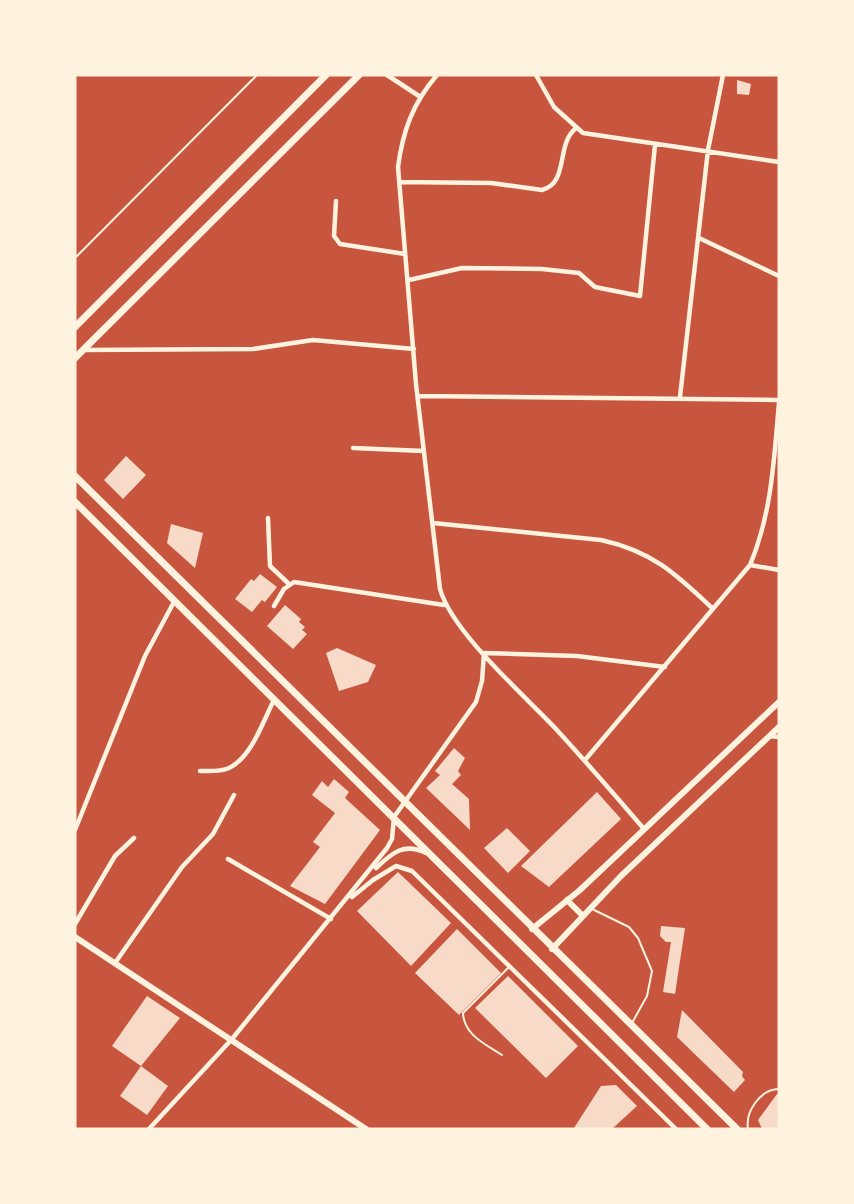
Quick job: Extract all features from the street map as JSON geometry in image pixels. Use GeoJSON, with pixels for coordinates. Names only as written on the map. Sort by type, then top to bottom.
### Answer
{"type":"FeatureCollection","features":[{"type":"Feature","properties":{"kind":"main road"},"geometry":{"type":"LineString","coordinates":[[75,327],[326,75]]}},
{"type":"Feature","properties":{"kind":"main road"},"geometry":{"type":"LineString","coordinates":[[75,358],[239,198],[358,75]]}},
{"type":"Feature","properties":{"kind":"main road"},"geometry":{"type":"LineString","coordinates":[[75,476],[737,1129]]}},
{"type":"Feature","properties":{"kind":"main road"},"geometry":{"type":"LineString","coordinates":[[75,502],[707,1129]]}},
{"type":"Feature","properties":{"kind":"main road"},"geometry":{"type":"LineString","coordinates":[[532,929],[567,900],[779,702]]}},
{"type":"Feature","properties":{"kind":"main road"},"geometry":{"type":"LineString","coordinates":[[552,949],[582,915],[779,727]]}},
{"type":"Feature","properties":{"kind":"main road"},"geometry":{"type":"LineString","coordinates":[[567,900],[582,915]]}},
{"type":"Feature","properties":{"kind":"main road"},"geometry":{"type":"LineString","coordinates":[[75,937],[366,1129]]}},
{"type":"Feature","properties":{"kind":"street"},"geometry":{"type":"LineString","coordinates":[[387,75],[419,96]]}},
{"type":"Feature","properties":{"kind":"street"},"geometry":{"type":"LineString","coordinates":[[437,75],[419,96],[401,143],[399,182],[434,551],[444,605],[484,653],[585,760],[644,829]]}},
{"type":"Feature","properties":{"kind":"street"},"geometry":{"type":"LineString","coordinates":[[536,75],[554,107],[575,129],[583,133],[779,162]]}},
{"type":"Feature","properties":{"kind":"street"},"geometry":{"type":"LineString","coordinates":[[680,398],[708,150],[723,75]]}},
{"type":"Feature","properties":{"kind":"street"},"geometry":{"type":"LineString","coordinates":[[399,182],[473,182],[542,190],[549,188],[555,183],[560,170],[563,143],[575,129]]}},
{"type":"Feature","properties":{"kind":"street"},"geometry":{"type":"LineString","coordinates":[[409,280],[462,268],[542,269],[579,273],[596,287],[640,296],[655,145]]}},
{"type":"Feature","properties":{"kind":"street"},"geometry":{"type":"LineString","coordinates":[[336,201],[334,236],[340,244],[405,254]]}},
{"type":"Feature","properties":{"kind":"street"},"geometry":{"type":"LineString","coordinates":[[699,238],[779,276]]}},
{"type":"Feature","properties":{"kind":"street"},"geometry":{"type":"LineString","coordinates":[[82,350],[253,349],[313,340],[414,348]]}},
{"type":"Feature","properties":{"kind":"street"},"geometry":{"type":"LineString","coordinates":[[419,396],[680,398],[779,402],[771,490],[759,544],[750,565],[585,760]]}},
{"type":"Feature","properties":{"kind":"street"},"geometry":{"type":"LineString","coordinates":[[353,448],[424,451]]}},
{"type":"Feature","properties":{"kind":"street"},"geometry":{"type":"LineString","coordinates":[[268,518],[270,566],[289,584]]}},
{"type":"Feature","properties":{"kind":"street"},"geometry":{"type":"LineString","coordinates":[[433,524],[601,540],[626,545],[656,559],[713,609]]}},
{"type":"Feature","properties":{"kind":"street"},"geometry":{"type":"LineString","coordinates":[[750,565],[779,570]]}},
{"type":"Feature","properties":{"kind":"street"},"geometry":{"type":"LineString","coordinates":[[274,606],[289,584],[294,582],[444,605]]}},
{"type":"Feature","properties":{"kind":"street"},"geometry":{"type":"LineString","coordinates":[[75,830],[145,656],[175,600]]}},
{"type":"Feature","properties":{"kind":"street"},"geometry":{"type":"LineString","coordinates":[[149,1129],[232,1039],[369,873],[392,839],[394,817],[404,801],[456,733],[476,702],[482,681],[484,653]]}},
{"type":"Feature","properties":{"kind":"street"},"geometry":{"type":"LineString","coordinates":[[484,653],[577,656],[665,667]]}},
{"type":"Feature","properties":{"kind":"street"},"geometry":{"type":"LineString","coordinates":[[200,771],[219,771],[235,764],[252,742],[274,700]]}},
{"type":"Feature","properties":{"kind":"street"},"geometry":{"type":"LineString","coordinates":[[769,736],[779,737]]}},
{"type":"Feature","properties":{"kind":"street"},"geometry":{"type":"LineString","coordinates":[[115,963],[182,867],[213,834],[234,795]]}},
{"type":"Feature","properties":{"kind":"street"},"geometry":{"type":"LineString","coordinates":[[75,924],[115,856],[134,838]]}},
{"type":"Feature","properties":{"kind":"street"},"geometry":{"type":"LineString","coordinates":[[369,873],[401,848],[419,850],[436,859]]}},
{"type":"Feature","properties":{"kind":"street"},"geometry":{"type":"LineString","coordinates":[[228,859],[331,919]]}},
{"type":"Feature","properties":{"kind":"street"},"geometry":{"type":"LineString","coordinates":[[341,906],[386,871],[396,866],[406,868],[676,1129]]}},
{"type":"Feature","properties":{"kind":"lane"},"geometry":{"type":"LineString","coordinates":[[75,258],[257,75]]}},
{"type":"Feature","properties":{"kind":"lane"},"geometry":{"type":"LineString","coordinates":[[590,908],[629,927],[638,938],[652,971],[647,996],[631,1025]]}},
{"type":"Feature","properties":{"kind":"lane"},"geometry":{"type":"LineString","coordinates":[[502,1054],[470,1033],[463,1022],[463,1013],[509,966]]}},
{"type":"Feature","properties":{"kind":"lane"},"geometry":{"type":"LineString","coordinates":[[748,1129],[748,1117],[757,1101],[770,1089],[779,1089]]}},
{"type":"Feature","properties":{"kind":"building"},"geometry":{"type":"Polygon","coordinates":[[[737,80],[751,84],[749,95],[737,94],[737,80]]]}},
{"type":"Feature","properties":{"kind":"building"},"geometry":{"type":"Polygon","coordinates":[[[126,456],[146,475],[123,499],[104,480],[126,456]]]}},
{"type":"Feature","properties":{"kind":"building"},"geometry":{"type":"Polygon","coordinates":[[[171,524],[203,533],[195,568],[167,543],[171,524]]]}},
{"type":"Feature","properties":{"kind":"building"},"geometry":{"type":"Polygon","coordinates":[[[260,574],[277,587],[265,602],[262,600],[252,612],[235,599],[251,579],[254,581],[260,574]]]}},
{"type":"Feature","properties":{"kind":"building"},"geometry":{"type":"Polygon","coordinates":[[[285,605],[301,619],[299,622],[305,627],[302,630],[307,634],[293,649],[267,626],[285,605]]]}},
{"type":"Feature","properties":{"kind":"building"},"geometry":{"type":"Polygon","coordinates":[[[337,648],[376,665],[368,682],[339,691],[326,653],[337,648]]]}},
{"type":"Feature","properties":{"kind":"building"},"geometry":{"type":"Polygon","coordinates":[[[454,748],[465,758],[458,771],[461,775],[452,784],[469,799],[470,830],[426,788],[440,775],[435,771],[454,748]]]}},
{"type":"Feature","properties":{"kind":"building"},"geometry":{"type":"Polygon","coordinates":[[[334,779],[349,792],[345,798],[380,830],[325,904],[290,886],[320,847],[313,842],[335,813],[312,795],[322,781],[328,787],[334,779]]]}},
{"type":"Feature","properties":{"kind":"building"},"geometry":{"type":"Polygon","coordinates":[[[597,792],[621,819],[549,887],[521,866],[597,792]]]}},
{"type":"Feature","properties":{"kind":"building"},"geometry":{"type":"Polygon","coordinates":[[[507,828],[530,851],[508,873],[484,848],[507,828]]]}},
{"type":"Feature","properties":{"kind":"building"},"geometry":{"type":"Polygon","coordinates":[[[398,872],[451,923],[411,966],[357,911],[398,872]]]}},
{"type":"Feature","properties":{"kind":"building"},"geometry":{"type":"Polygon","coordinates":[[[661,926],[685,928],[675,994],[663,992],[671,942],[666,942],[660,936],[661,926]]]}},
{"type":"Feature","properties":{"kind":"building"},"geometry":{"type":"Polygon","coordinates":[[[457,929],[501,973],[459,1015],[415,973],[457,929]]]}},
{"type":"Feature","properties":{"kind":"building"},"geometry":{"type":"Polygon","coordinates":[[[508,976],[578,1046],[546,1078],[475,1008],[508,976]]]}},
{"type":"Feature","properties":{"kind":"building"},"geometry":{"type":"Polygon","coordinates":[[[147,996],[180,1018],[141,1066],[112,1046],[147,996]]]}},
{"type":"Feature","properties":{"kind":"building"},"geometry":{"type":"Polygon","coordinates":[[[682,1010],[743,1072],[742,1076],[745,1080],[734,1092],[677,1037],[682,1010]]]}},
{"type":"Feature","properties":{"kind":"building"},"geometry":{"type":"Polygon","coordinates":[[[141,1066],[168,1086],[147,1115],[120,1096],[141,1066]]]}},
{"type":"Feature","properties":{"kind":"building"},"geometry":{"type":"Polygon","coordinates":[[[616,1085],[637,1106],[612,1129],[574,1128],[601,1086],[616,1085]]]}},
{"type":"Feature","properties":{"kind":"building"},"geometry":{"type":"Polygon","coordinates":[[[777,1094],[779,1095],[779,1129],[762,1129],[758,1120],[777,1094]]]}}]}
